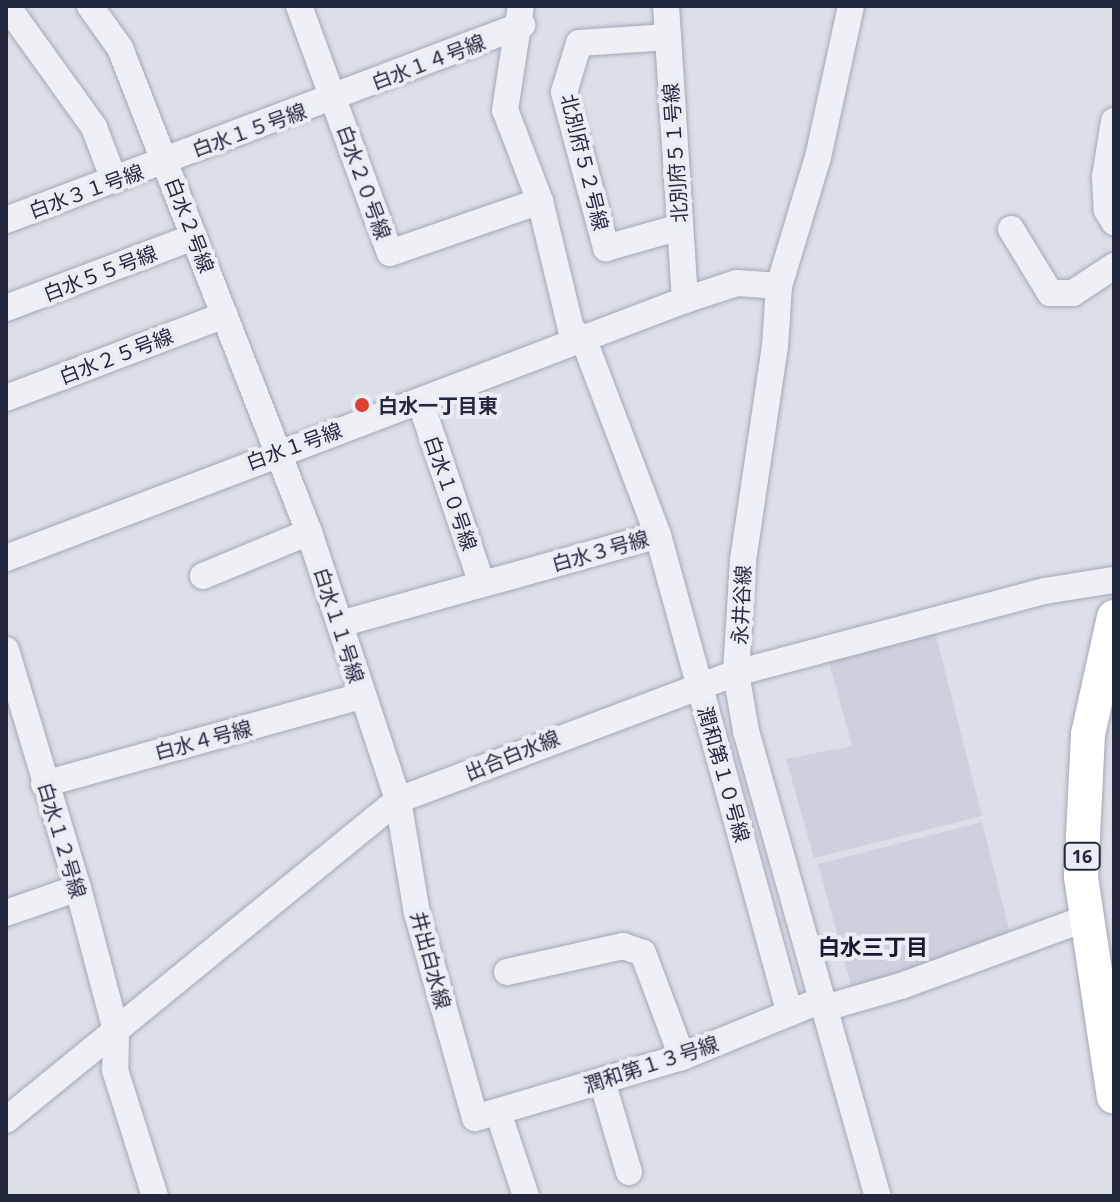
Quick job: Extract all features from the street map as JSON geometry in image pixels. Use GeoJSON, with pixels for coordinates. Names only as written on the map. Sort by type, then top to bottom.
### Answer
{"type":"FeatureCollection","features":[{"type":"Feature","properties":{"kind":"main road","name":"16"},"geometry":{"type":"LineString","coordinates":[[1114,617],[1088,734],[1081,877],[1114,1097]]}},
{"type":"Feature","properties":{"kind":"street"},"geometry":{"type":"LineString","coordinates":[[7,6],[94,127],[114,180]]}},
{"type":"Feature","properties":{"kind":"street","name":"白水２号線"},"geometry":{"type":"LineString","coordinates":[[90,6],[120,48],[280,450]]}},
{"type":"Feature","properties":{"kind":"street","name":"白水２０号線"},"geometry":{"type":"LineString","coordinates":[[299,6],[390,253],[540,201]]}},
{"type":"Feature","properties":{"kind":"street","name":"北別府５１号線"},"geometry":{"type":"LineString","coordinates":[[666,6],[685,300]]}},
{"type":"Feature","properties":{"kind":"street","name":"永井谷線"},"geometry":{"type":"LineString","coordinates":[[851,6],[818,157],[779,286],[775,346],[743,561],[736,673],[768,810],[878,1196]]}},
{"type":"Feature","properties":{"kind":"street"},"geometry":{"type":"LineString","coordinates":[[522,16],[505,110],[540,201],[571,329],[584,340]]}},
{"type":"Feature","properties":{"kind":"street","name":"白水１４号線"},"geometry":{"type":"LineString","coordinates":[[333,99],[522,16]]}},
{"type":"Feature","properties":{"kind":"street","name":"北別府５２号線"},"geometry":{"type":"LineString","coordinates":[[668,37],[579,43],[564,92],[606,248],[680,227]]}},
{"type":"Feature","properties":{"kind":"street","name":"白水１５号線"},"geometry":{"type":"LineString","coordinates":[[165,162],[333,99]]}},
{"type":"Feature","properties":{"kind":"street"},"geometry":{"type":"LineString","coordinates":[[1114,121],[1105,177],[1107,210],[1114,222]]}},
{"type":"Feature","properties":{"kind":"street","name":"白水３１号線"},"geometry":{"type":"LineString","coordinates":[[6,220],[165,162]]}},
{"type":"Feature","properties":{"kind":"street"},"geometry":{"type":"LineString","coordinates":[[1011,229],[1050,293],[1073,293],[1114,266]]}},
{"type":"Feature","properties":{"kind":"street","name":"白水５５号線"},"geometry":{"type":"LineString","coordinates":[[6,308],[194,237]]}},
{"type":"Feature","properties":{"kind":"street","name":"白水１号線"},"geometry":{"type":"LineString","coordinates":[[6,558],[280,450],[420,401],[685,300],[737,283],[779,286]]}},
{"type":"Feature","properties":{"kind":"street","name":"白水２５号線"},"geometry":{"type":"LineString","coordinates":[[7,394],[225,315]]}},
{"type":"Feature","properties":{"kind":"street","name":"白水３号線"},"geometry":{"type":"LineString","coordinates":[[340,624],[658,535],[584,340]]}},
{"type":"Feature","properties":{"kind":"street","name":"白水１０号線"},"geometry":{"type":"LineString","coordinates":[[420,401],[482,584]]}},
{"type":"Feature","properties":{"kind":"street","name":"白水１１号線"},"geometry":{"type":"LineString","coordinates":[[280,450],[398,800]]}},
{"type":"Feature","properties":{"kind":"street"},"geometry":{"type":"LineString","coordinates":[[203,576],[309,532]]}},
{"type":"Feature","properties":{"kind":"street","name":"潤和第１０号線"},"geometry":{"type":"LineString","coordinates":[[658,535],[790,1013]]}},
{"type":"Feature","properties":{"kind":"street","name":"出合白水線"},"geometry":{"type":"LineString","coordinates":[[6,1120],[398,800],[736,673],[1045,591],[1114,580]]}},
{"type":"Feature","properties":{"kind":"street","name":"白水１２号線"},"geometry":{"type":"LineString","coordinates":[[7,659],[78,888],[116,1031],[115,1070],[155,1196]]}},
{"type":"Feature","properties":{"kind":"street","name":"白水４号線"},"geometry":{"type":"LineString","coordinates":[[44,784],[362,696]]}},
{"type":"Feature","properties":{"kind":"street","name":"井出白水線"},"geometry":{"type":"LineString","coordinates":[[398,800],[417,913],[487,1115],[526,1196]]}},
{"type":"Feature","properties":{"kind":"street"},"geometry":{"type":"LineString","coordinates":[[738,820],[768,810]]}},
{"type":"Feature","properties":{"kind":"street"},"geometry":{"type":"LineString","coordinates":[[6,913],[78,888]]}},
{"type":"Feature","properties":{"kind":"street","name":"潤和第１３号線"},"geometry":{"type":"LineString","coordinates":[[487,1115],[682,1057],[790,1013],[901,986],[1087,918]]}},
{"type":"Feature","properties":{"kind":"street"},"geometry":{"type":"LineString","coordinates":[[507,972],[623,946],[643,953],[682,1057]]}},
{"type":"Feature","properties":{"kind":"street"},"geometry":{"type":"LineString","coordinates":[[602,1081],[629,1172]]}},
{"type":"Feature","properties":{"kind":"shaded area"},"geometry":{"type":"Polygon","coordinates":[[[935,632],[982,816],[814,858],[786,759],[852,746],[828,658],[935,632]]]}},
{"type":"Feature","properties":{"kind":"shaded area"},"geometry":{"type":"Polygon","coordinates":[[[982,822],[1010,933],[853,992],[818,864],[982,822]]]}},
{"type":"Feature","properties":{"kind":"place","name":"白水一丁目東"},"geometry":{"type":"Point","coordinates":[362,405]}},
{"type":"Feature","properties":{"kind":"district","name":"白水三丁目"},"geometry":{"type":"Point","coordinates":[873,947]}}]}
